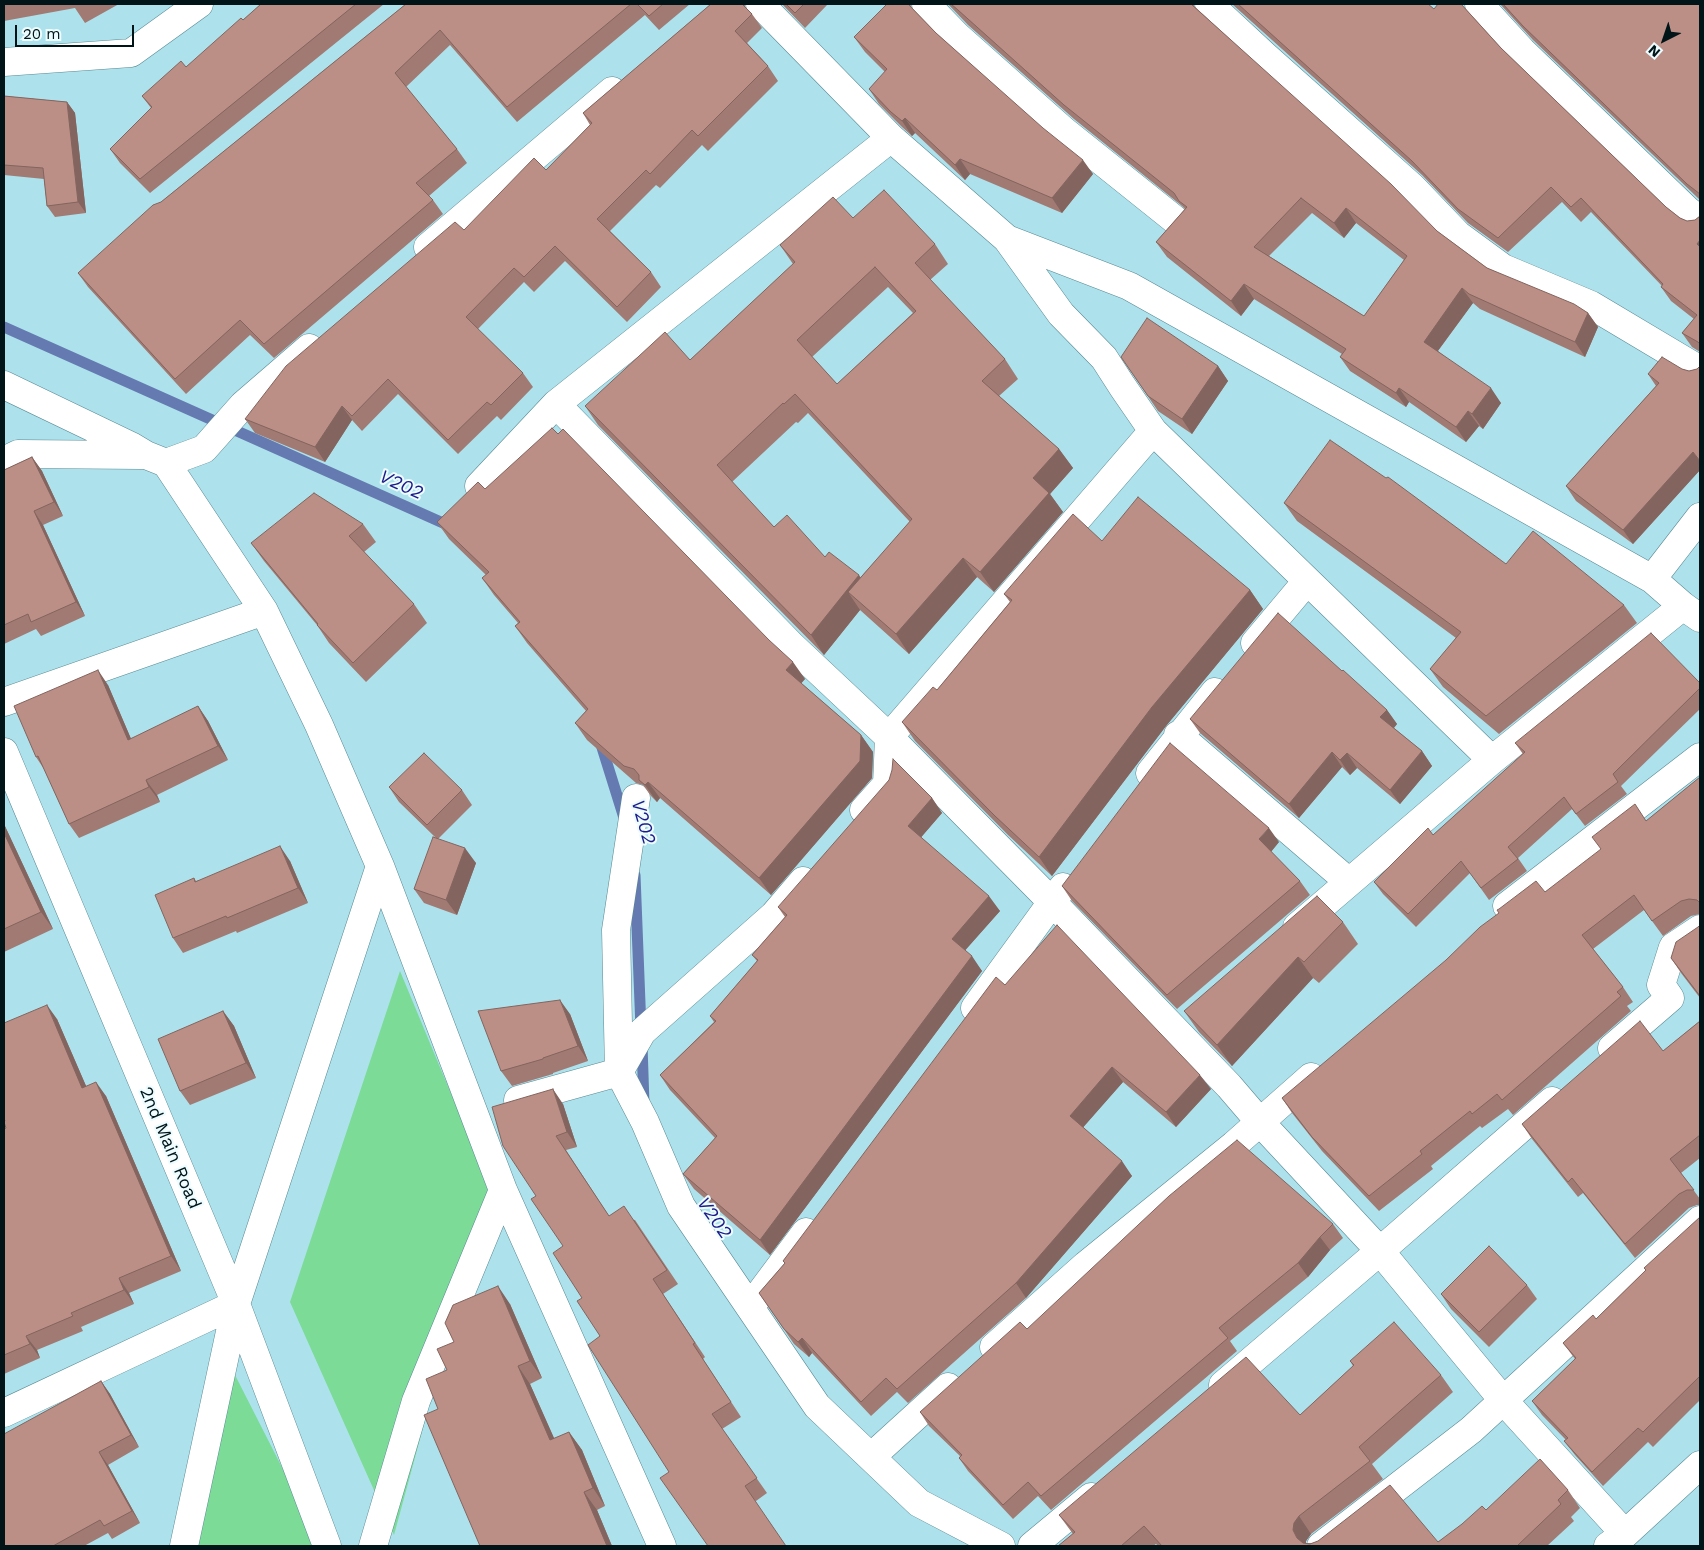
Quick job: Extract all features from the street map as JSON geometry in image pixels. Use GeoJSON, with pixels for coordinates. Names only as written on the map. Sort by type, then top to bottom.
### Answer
{"type":"FeatureCollection","features":[{"type":"Feature","properties":{"kind":"street"},"geometry":{"type":"LineString","coordinates":[[4,62],[131,53],[199,4]]}},
{"type":"Feature","properties":{"kind":"street"},"geometry":{"type":"LineString","coordinates":[[760,4],[891,138],[1007,239],[1062,314],[1104,358],[1153,431],[1492,760]]}},
{"type":"Feature","properties":{"kind":"street"},"geometry":{"type":"LineString","coordinates":[[926,4],[957,36],[1064,131],[1174,219]]}},
{"type":"Feature","properties":{"kind":"street"},"geometry":{"type":"LineString","coordinates":[[1209,4],[1412,187],[1458,235],[1503,268],[1591,305],[1700,370]]}},
{"type":"Feature","properties":{"kind":"street"},"geometry":{"type":"LineString","coordinates":[[1479,4],[1522,51],[1687,210],[1700,220]]}},
{"type":"Feature","properties":{"kind":"street"},"geometry":{"type":"LineString","coordinates":[[410,262],[631,75]]}},
{"type":"Feature","properties":{"kind":"street"},"geometry":{"type":"LineString","coordinates":[[479,486],[556,404],[891,138]]}},
{"type":"Feature","properties":{"kind":"street"},"geometry":{"type":"LineString","coordinates":[[1007,239],[1129,286],[1652,579],[1692,612],[1492,760],[1281,940]]}},
{"type":"Feature","properties":{"kind":"street"},"geometry":{"type":"LineString","coordinates":[[4,462],[18,454],[156,459],[204,449],[243,405],[327,334]]}},
{"type":"Feature","properties":{"kind":"street"},"geometry":{"type":"LineString","coordinates":[[4,385],[156,459],[264,610],[319,724],[380,866],[502,1190],[662,1546]]}},
{"type":"Feature","properties":{"kind":"street"},"geometry":{"type":"LineString","coordinates":[[556,404],[792,646],[889,737],[1052,902],[1184,1024],[1229,1086],[1380,1251],[1617,1540],[1700,1465]]}},
{"type":"Feature","properties":{"kind":"street"},"geometry":{"type":"LineString","coordinates":[[849,828],[887,784],[889,737],[1153,431]]}},
{"type":"Feature","properties":{"kind":"street"},"geometry":{"type":"LineString","coordinates":[[1652,579],[1700,517]]}},
{"type":"Feature","properties":{"kind":"street"},"geometry":{"type":"LineString","coordinates":[[1136,791],[1178,735],[1307,581]]}},
{"type":"Feature","properties":{"kind":"street"},"geometry":{"type":"LineString","coordinates":[[4,702],[264,610]]}},
{"type":"Feature","properties":{"kind":"street"},"geometry":{"type":"LineString","coordinates":[[1178,735],[1349,882]]}},
{"type":"Feature","properties":{"kind":"street","name":"2nd Main Road"},"geometry":{"type":"LineString","coordinates":[[4,752],[236,1304],[327,1546]]}},
{"type":"Feature","properties":{"kind":"street"},"geometry":{"type":"LineString","coordinates":[[1486,925],[1499,912],[1700,757]]}},
{"type":"Feature","properties":{"kind":"street"},"geometry":{"type":"LineString","coordinates":[[636,798],[616,930],[619,1072],[645,1122],[681,1206],[817,1406],[919,1503],[1001,1546]]}},
{"type":"Feature","properties":{"kind":"street"},"geometry":{"type":"LineString","coordinates":[[473,1113],[619,1072],[642,1032],[774,915],[818,864]]}},
{"type":"Feature","properties":{"kind":"street"},"geometry":{"type":"LineString","coordinates":[[184,1546],[236,1304],[380,866]]}},
{"type":"Feature","properties":{"kind":"street"},"geometry":{"type":"LineString","coordinates":[[962,1026],[1076,870]]}},
{"type":"Feature","properties":{"kind":"street"},"geometry":{"type":"LineString","coordinates":[[1595,1063],[1670,998],[1662,985],[1673,948],[1700,929]]}},
{"type":"Feature","properties":{"kind":"street"},"geometry":{"type":"LineString","coordinates":[[871,1457],[1086,1265],[1234,1145],[1259,1121],[1327,1064]]}},
{"type":"Feature","properties":{"kind":"street"},"geometry":{"type":"LineString","coordinates":[[1206,1399],[1380,1251],[1573,1082]]}},
{"type":"Feature","properties":{"kind":"street"},"geometry":{"type":"LineString","coordinates":[[373,1546],[416,1401],[502,1190]]}},
{"type":"Feature","properties":{"kind":"street"},"geometry":{"type":"LineString","coordinates":[[750,1307],[819,1216]]}},
{"type":"Feature","properties":{"kind":"street"},"geometry":{"type":"LineString","coordinates":[[1321,1546],[1471,1430],[1700,1220]]}},
{"type":"Feature","properties":{"kind":"street"},"geometry":{"type":"LineString","coordinates":[[4,1413],[236,1304]]}},
{"type":"Feature","properties":{"kind":"street"},"geometry":{"type":"LineString","coordinates":[[1032,1546],[1108,1482]]}},
{"type":"Feature","properties":{"kind":"green space"},"geometry":{"type":"Polygon","coordinates":[[[400,971],[489,1185],[394,1535],[290,1302],[400,971]]]}},
{"type":"Feature","properties":{"kind":"green space"},"geometry":{"type":"Polygon","coordinates":[[[235,1375],[322,1546],[195,1546],[235,1375]]]}},
{"type":"Feature","properties":{"kind":"building"},"geometry":{"type":"Polygon","coordinates":[[[261,4],[356,4],[140,179],[110,149],[152,107],[142,96],[181,61],[186,67],[241,18],[243,20],[261,4]]]}},
{"type":"Feature","properties":{"kind":"building"},"geometry":{"type":"Polygon","coordinates":[[[406,4],[631,4],[507,107],[440,30],[395,73],[457,149],[416,183],[433,200],[264,344],[240,320],[175,379],[78,273],[153,205],[161,202],[406,4]]]}},
{"type":"Feature","properties":{"kind":"building"},"geometry":{"type":"Polygon","coordinates":[[[637,4],[663,4],[649,16],[637,4]]]}},
{"type":"Feature","properties":{"kind":"building"},"geometry":{"type":"Polygon","coordinates":[[[711,4],[742,4],[752,14],[735,31],[768,66],[698,136],[692,130],[650,174],[646,170],[597,219],[651,272],[617,307],[555,246],[524,277],[514,268],[466,317],[523,373],[491,405],[487,402],[448,440],[388,379],[352,416],[342,406],[315,447],[245,419],[286,366],[455,222],[464,230],[534,158],[546,170],[592,123],[583,113],[711,4]]]}},
{"type":"Feature","properties":{"kind":"building"},"geometry":{"type":"Polygon","coordinates":[[[786,4],[804,4],[795,13],[786,4]]]}},
{"type":"Feature","properties":{"kind":"building"},"geometry":{"type":"Polygon","coordinates":[[[887,4],[908,4],[936,33],[1043,128],[1083,160],[1052,198],[960,159],[955,165],[905,118],[902,121],[891,112],[869,89],[887,69],[854,37],[887,4]]]}},
{"type":"Feature","properties":{"kind":"building"},"geometry":{"type":"Polygon","coordinates":[[[951,4],[1191,4],[1391,184],[1437,231],[1487,268],[1574,304],[1588,313],[1575,342],[1469,294],[1462,288],[1424,342],[1491,388],[1472,414],[1468,411],[1456,427],[1399,388],[1396,393],[1340,357],[1346,349],[1244,284],[1231,301],[1156,242],[1187,207],[1179,201],[1174,193],[1064,105],[951,4]],[[1301,198],[1254,247],[1364,316],[1407,256],[1346,208],[1334,223],[1301,198]]]}},
{"type":"Feature","properties":{"kind":"building"},"geometry":{"type":"Polygon","coordinates":[[[1238,4],[1428,4],[1434,9],[1438,4],[1461,4],[1501,48],[1666,207],[1687,221],[1695,220],[1700,216],[1700,240],[1697,244],[1700,247],[1700,344],[1682,333],[1697,315],[1661,287],[1663,284],[1581,198],[1571,207],[1551,187],[1498,238],[1458,209],[1412,161],[1238,4]]]}},
{"type":"Feature","properties":{"kind":"building"},"geometry":{"type":"Polygon","coordinates":[[[1503,4],[1700,4],[1700,194],[1687,184],[1523,26],[1503,4]]]}},
{"type":"Feature","properties":{"kind":"building"},"geometry":{"type":"Polygon","coordinates":[[[4,96],[67,102],[78,202],[47,206],[43,168],[4,165],[4,96]]]}},
{"type":"Feature","properties":{"kind":"building"},"geometry":{"type":"Polygon","coordinates":[[[884,190],[935,244],[915,263],[1005,359],[982,381],[1059,449],[1033,478],[1049,493],[980,572],[963,558],[896,634],[848,592],[912,519],[795,394],[783,403],[717,465],[774,527],[787,515],[825,557],[829,552],[859,575],[811,635],[585,406],[665,332],[690,360],[795,262],[780,245],[833,197],[853,218],[884,190]],[[875,267],[797,340],[837,384],[916,311],[875,267]]]}},
{"type":"Feature","properties":{"kind":"building"},"geometry":{"type":"Polygon","coordinates":[[[1147,318],[1218,366],[1182,419],[1148,396],[1121,357],[1147,318]]]}},
{"type":"Feature","properties":{"kind":"building"},"geometry":{"type":"Polygon","coordinates":[[[1662,357],[1689,371],[1700,366],[1700,461],[1693,452],[1623,530],[1566,486],[1659,383],[1648,374],[1662,357]]]}},
{"type":"Feature","properties":{"kind":"building"},"geometry":{"type":"Polygon","coordinates":[[[552,428],[558,434],[563,429],[769,640],[793,662],[786,670],[861,735],[860,761],[759,878],[648,782],[645,785],[639,780],[639,775],[634,769],[624,766],[575,723],[588,709],[515,626],[520,622],[482,578],[489,572],[437,522],[478,482],[485,489],[552,428]]]}},
{"type":"Feature","properties":{"kind":"building"},"geometry":{"type":"Polygon","coordinates":[[[1330,440],[1386,478],[1388,477],[1506,564],[1533,531],[1624,605],[1486,716],[1430,669],[1461,632],[1284,503],[1330,440]]]}},
{"type":"Feature","properties":{"kind":"building"},"geometry":{"type":"Polygon","coordinates":[[[32,457],[54,502],[34,511],[76,602],[31,622],[28,614],[4,625],[4,470],[32,457]]]}},
{"type":"Feature","properties":{"kind":"building"},"geometry":{"type":"Polygon","coordinates":[[[314,493],[363,524],[349,536],[414,604],[353,663],[317,625],[251,543],[314,493]]]}},
{"type":"Feature","properties":{"kind":"building"},"geometry":{"type":"Polygon","coordinates":[[[1138,497],[1250,590],[1152,707],[1039,857],[995,816],[902,722],[933,687],[937,690],[1012,600],[1004,594],[1073,514],[1102,541],[1138,497]]]}},
{"type":"Feature","properties":{"kind":"building"},"geometry":{"type":"Polygon","coordinates":[[[1278,613],[1387,710],[1380,717],[1422,751],[1390,790],[1347,753],[1340,760],[1332,752],[1289,804],[1190,719],[1278,613]]]}},
{"type":"Feature","properties":{"kind":"building"},"geometry":{"type":"Polygon","coordinates":[[[1651,633],[1700,683],[1700,688],[1613,774],[1618,782],[1576,814],[1564,797],[1508,847],[1518,859],[1481,888],[1461,861],[1408,914],[1374,882],[1428,828],[1433,835],[1525,752],[1515,743],[1651,633]]]}},
{"type":"Feature","properties":{"kind":"building"},"geometry":{"type":"Polygon","coordinates":[[[98,670],[128,740],[198,706],[218,746],[146,780],[149,787],[69,824],[38,756],[36,757],[14,706],[98,670]]]}},
{"type":"Feature","properties":{"kind":"building"},"geometry":{"type":"Polygon","coordinates":[[[1170,743],[1269,828],[1259,839],[1300,881],[1167,995],[1062,886],[1170,743]]]}},
{"type":"Feature","properties":{"kind":"building"},"geometry":{"type":"Polygon","coordinates":[[[424,753],[462,790],[427,825],[389,787],[424,753]]]}},
{"type":"Feature","properties":{"kind":"building"},"geometry":{"type":"Polygon","coordinates":[[[893,759],[932,798],[908,826],[989,896],[952,939],[972,956],[760,1240],[683,1174],[717,1136],[660,1075],[716,1021],[710,1016],[758,960],[752,955],[787,915],[778,907],[889,780],[893,759]]]}},
{"type":"Feature","properties":{"kind":"building"},"geometry":{"type":"Polygon","coordinates":[[[1700,777],[1700,903],[1697,900],[1689,899],[1681,901],[1652,921],[1634,895],[1582,935],[1623,987],[1617,992],[1621,996],[1502,1100],[1497,1094],[1472,1114],[1470,1111],[1420,1151],[1422,1154],[1369,1196],[1312,1137],[1282,1098],[1446,960],[1480,927],[1499,913],[1497,910],[1536,881],[1545,892],[1601,849],[1592,837],[1635,804],[1646,821],[1700,777]]]}},
{"type":"Feature","properties":{"kind":"building"},"geometry":{"type":"Polygon","coordinates":[[[4,833],[41,912],[4,929],[4,833]]]}},
{"type":"Feature","properties":{"kind":"building"},"geometry":{"type":"Polygon","coordinates":[[[433,837],[465,848],[446,900],[414,889],[433,837]]]}},
{"type":"Feature","properties":{"kind":"building"},"geometry":{"type":"Polygon","coordinates":[[[280,846],[298,888],[173,938],[155,895],[194,878],[195,882],[280,846]]]}},
{"type":"Feature","properties":{"kind":"building"},"geometry":{"type":"Polygon","coordinates":[[[1317,896],[1343,922],[1304,962],[1298,957],[1217,1045],[1184,1011],[1317,896]]]}},
{"type":"Feature","properties":{"kind":"building"},"geometry":{"type":"Polygon","coordinates":[[[1057,925],[1200,1075],[1166,1112],[1112,1067],[1070,1116],[1122,1161],[1016,1283],[897,1389],[886,1378],[861,1402],[802,1338],[798,1342],[784,1329],[759,1293],[785,1263],[783,1261],[996,977],[1005,985],[1057,925]]]}},
{"type":"Feature","properties":{"kind":"building"},"geometry":{"type":"Polygon","coordinates":[[[1700,925],[1700,996],[1671,958],[1676,942],[1700,925]]]}},
{"type":"Feature","properties":{"kind":"building"},"geometry":{"type":"Polygon","coordinates":[[[560,1000],[578,1046],[543,1059],[501,1071],[478,1011],[560,1000]]]}},
{"type":"Feature","properties":{"kind":"building"},"geometry":{"type":"Polygon","coordinates":[[[47,1005],[82,1088],[96,1082],[171,1256],[119,1278],[124,1290],[71,1313],[73,1316],[26,1336],[30,1344],[4,1355],[4,1129],[6,1128],[4,1122],[4,1023],[47,1005]]]}},
{"type":"Feature","properties":{"kind":"building"},"geometry":{"type":"Polygon","coordinates":[[[223,1011],[246,1063],[180,1091],[158,1039],[223,1011]]]}},
{"type":"Feature","properties":{"kind":"building"},"geometry":{"type":"Polygon","coordinates":[[[1640,1021],[1663,1051],[1700,1021],[1700,1135],[1670,1159],[1694,1190],[1687,1190],[1679,1194],[1625,1244],[1572,1178],[1568,1182],[1522,1124],[1640,1021]]]}},
{"type":"Feature","properties":{"kind":"building"},"geometry":{"type":"Polygon","coordinates":[[[553,1089],[567,1132],[556,1136],[609,1216],[624,1206],[667,1270],[653,1279],[731,1402],[712,1414],[757,1478],[745,1486],[786,1546],[708,1546],[660,1478],[669,1472],[588,1345],[600,1336],[577,1301],[582,1298],[553,1253],[563,1246],[531,1199],[536,1196],[503,1146],[492,1107],[553,1089]]]}},
{"type":"Feature","properties":{"kind":"building"},"geometry":{"type":"Polygon","coordinates":[[[1237,1140],[1333,1224],[1298,1263],[1219,1328],[1228,1338],[1041,1496],[1028,1482],[1003,1505],[959,1458],[962,1455],[920,1412],[1020,1322],[1027,1329],[1169,1196],[1237,1140]]]}},
{"type":"Feature","properties":{"kind":"building"},"geometry":{"type":"Polygon","coordinates":[[[1700,1217],[1700,1376],[1643,1432],[1638,1428],[1592,1472],[1564,1441],[1568,1438],[1532,1401],[1576,1358],[1563,1343],[1593,1315],[1596,1319],[1646,1270],[1644,1268],[1700,1217]]]}},
{"type":"Feature","properties":{"kind":"building"},"geometry":{"type":"Polygon","coordinates":[[[1489,1246],[1527,1285],[1479,1332],[1441,1294],[1489,1246]]]}},
{"type":"Feature","properties":{"kind":"building"},"geometry":{"type":"Polygon","coordinates":[[[498,1286],[530,1361],[518,1366],[550,1440],[569,1432],[593,1488],[584,1492],[607,1546],[480,1546],[424,1415],[438,1409],[426,1379],[447,1370],[437,1349],[454,1342],[445,1323],[453,1305],[498,1286]]]}},
{"type":"Feature","properties":{"kind":"building"},"geometry":{"type":"Polygon","coordinates":[[[1394,1322],[1441,1375],[1359,1447],[1370,1461],[1299,1516],[1294,1523],[1293,1530],[1297,1538],[1303,1543],[1310,1544],[1318,1541],[1390,1485],[1438,1542],[1482,1506],[1486,1510],[1540,1459],[1568,1490],[1558,1500],[1561,1504],[1517,1546],[1162,1546],[1144,1526],[1121,1546],[1058,1546],[1075,1532],[1059,1515],[1246,1357],[1300,1415],[1354,1365],[1350,1361],[1394,1322]]]}},
{"type":"Feature","properties":{"kind":"building"},"geometry":{"type":"Polygon","coordinates":[[[101,1381],[131,1435],[99,1452],[132,1511],[104,1526],[100,1520],[53,1546],[4,1546],[4,1434],[101,1381]]]}},
{"type":"Feature","properties":{"kind":"waterway","name":"V202"},"geometry":{"type":"LineString","coordinates":[[4,327],[452,527]]}},
{"type":"Feature","properties":{"kind":"waterway","name":"V202"},"geometry":{"type":"LineString","coordinates":[[600,741],[625,821]]}},
{"type":"Feature","properties":{"kind":"waterway","name":"V202"},"geometry":{"type":"LineString","coordinates":[[635,875],[641,1029]]}},
{"type":"Feature","properties":{"kind":"waterway","name":"V202"},"geometry":{"type":"LineString","coordinates":[[642,1045],[644,1104]]}}]}
